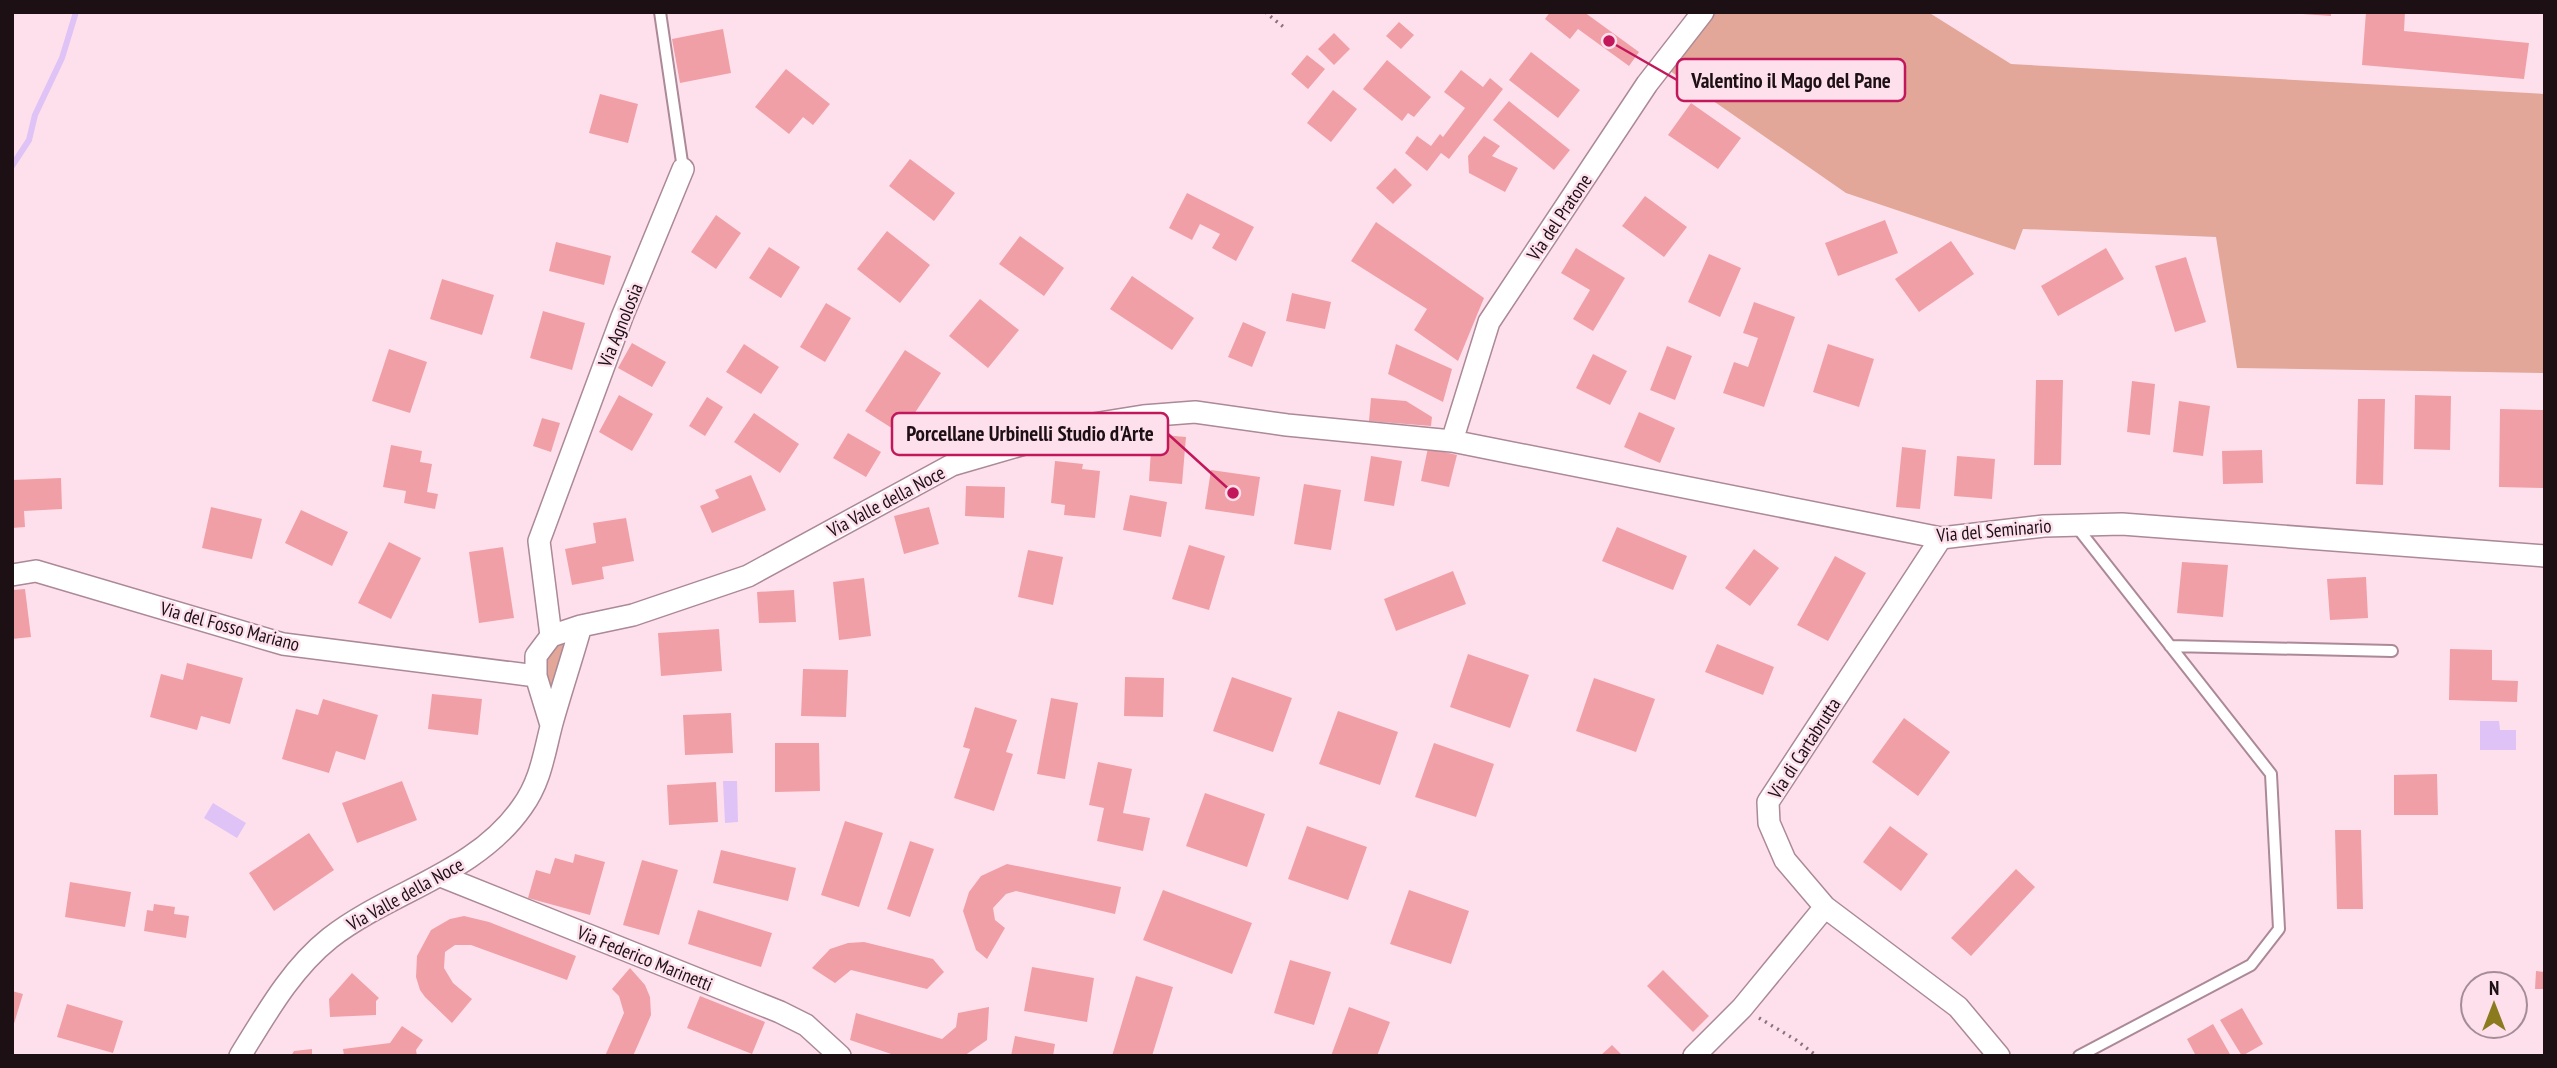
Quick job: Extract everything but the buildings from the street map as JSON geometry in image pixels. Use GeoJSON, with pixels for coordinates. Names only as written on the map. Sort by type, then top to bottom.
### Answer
{"type":"FeatureCollection","features":[{"type":"Feature","properties":{"kind":"street","name":"Via del Pratone"},"geometry":{"type":"LineString","coordinates":[[1452,441],[1489,322],[1647,85],[1703,12]]}},
{"type":"Feature","properties":{"kind":"street","name":"Via Agnolosia"},"geometry":{"type":"LineString","coordinates":[[551,636],[539,541],[622,317],[683,169]]}},
{"type":"Feature","properties":{"kind":"street","name":"Via Valle della Noce"},"geometry":{"type":"LineString","coordinates":[[551,636],[581,626],[633,615],[748,576],[952,465],[1093,424],[1143,415],[1195,412],[1287,425],[1452,441]]}},
{"type":"Feature","properties":{"kind":"street","name":"Via del Seminario"},"geometry":{"type":"LineString","coordinates":[[1452,441],[1941,538],[2075,524],[2191,528],[2545,556]]}},
{"type":"Feature","properties":{"kind":"street","name":"Via di Cartabrutta"},"geometry":{"type":"LineString","coordinates":[[1941,538],[1768,802],[1769,823],[1785,860],[1825,907],[1958,1007],[1999,1056]]}},
{"type":"Feature","properties":{"kind":"street","name":"Via del Fosso Mariano"},"geometry":{"type":"LineString","coordinates":[[12,575],[36,570],[283,644],[536,676]]}},
{"type":"Feature","properties":{"kind":"street","name":"Via Valle della Noce"},"geometry":{"type":"LineString","coordinates":[[240,1056],[276,999],[313,952],[356,920],[441,876],[481,849],[521,810],[539,776],[551,725],[581,626]]}},
{"type":"Feature","properties":{"kind":"street"},"geometry":{"type":"LineString","coordinates":[[551,636],[536,656],[536,676],[551,725]]}},
{"type":"Feature","properties":{"kind":"street","name":"Via Federico Marinetti"},"geometry":{"type":"LineString","coordinates":[[441,876],[788,1015],[815,1032],[840,1056]]}},
{"type":"Feature","properties":{"kind":"street"},"geometry":{"type":"LineString","coordinates":[[1695,1056],[1742,1008],[1825,907]]}},
{"type":"Feature","properties":{"kind":"lane","name":"Via Agnolosia"},"geometry":{"type":"LineString","coordinates":[[660,12],[683,169]]}},
{"type":"Feature","properties":{"kind":"lane"},"geometry":{"type":"LineString","coordinates":[[1141,440],[1143,415]]}},
{"type":"Feature","properties":{"kind":"lane"},"geometry":{"type":"LineString","coordinates":[[2075,524],[2271,774],[2279,929],[2251,965],[2079,1056]]}},
{"type":"Feature","properties":{"kind":"lane"},"geometry":{"type":"LineString","coordinates":[[2170,646],[2392,651]]}},
{"type":"Feature","properties":{"kind":"path"},"geometry":{"type":"LineString","coordinates":[[1265,12],[1286,29]]}},
{"type":"Feature","properties":{"kind":"path"},"geometry":{"type":"LineString","coordinates":[[1742,1008],[1796,1040],[1816,1056]]}},
{"type":"Feature","properties":{"kind":"shaded area"},"geometry":{"type":"Polygon","coordinates":[[[1701,12],[1928,12],[2011,64],[2545,94],[2545,373],[2237,368],[2216,237],[2023,229],[2015,250],[1846,193],[1660,64],[1701,12]]]}},
{"type":"Feature","properties":{"kind":"shaded area"},"geometry":{"type":"Polygon","coordinates":[[[572,637],[550,703],[544,663],[558,640],[572,637]]]}},
{"type":"Feature","properties":{"kind":"shaded area"},"geometry":{"type":"Polygon","coordinates":[[[2480,721],[2499,721],[2500,730],[2516,730],[2516,750],[2480,750],[2480,721]]]}},
{"type":"Feature","properties":{"kind":"shaded area"},"geometry":{"type":"Polygon","coordinates":[[[723,781],[737,781],[738,822],[725,823],[723,781]]]}},
{"type":"Feature","properties":{"kind":"shaded area"},"geometry":{"type":"Polygon","coordinates":[[[213,803],[246,823],[237,838],[204,818],[213,803]]]}},
{"type":"Feature","properties":{"kind":"waterway"},"geometry":{"type":"LineString","coordinates":[[12,166],[29,140],[35,115],[62,58],[76,12]]}},
{"type":"Feature","properties":{"kind":"place","name":"Valentino il Mago del Pane"},"geometry":{"type":"Point","coordinates":[1609,41]}},
{"type":"Feature","properties":{"kind":"place","name":"Porcellane Urbinelli Studio d'Arte"},"geometry":{"type":"Point","coordinates":[1233,493]}}]}
